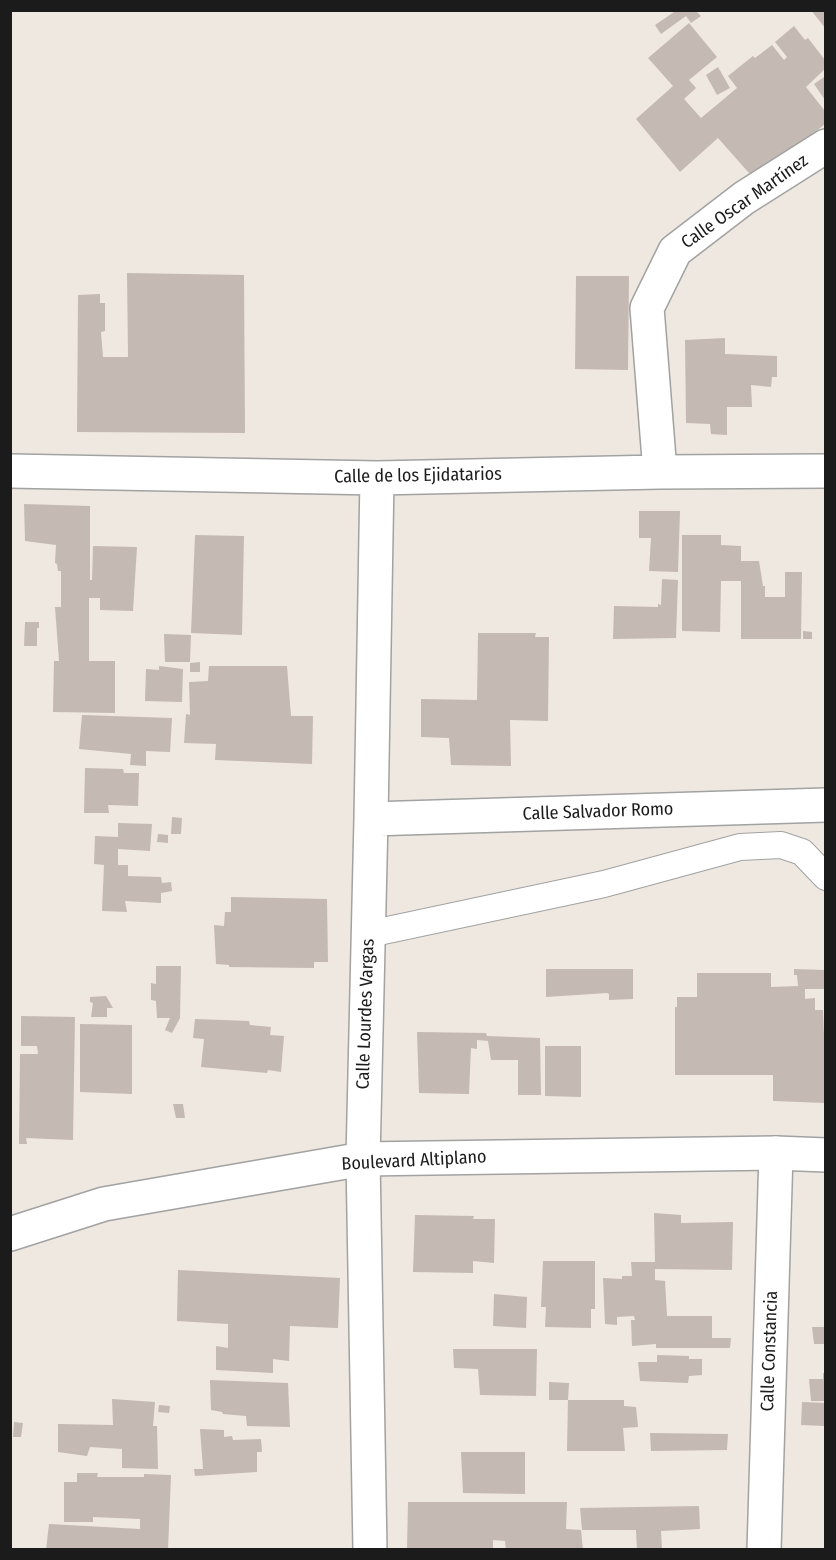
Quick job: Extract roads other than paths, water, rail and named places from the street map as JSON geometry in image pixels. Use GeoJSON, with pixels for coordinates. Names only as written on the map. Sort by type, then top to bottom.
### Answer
{"type":"FeatureCollection","features":[{"type":"Feature","properties":{"kind":"street","name":"Calle Oscar Martínez"},"geometry":{"type":"LineString","coordinates":[[660,472],[647,308],[675,251],[744,198],[825,146]]}},
{"type":"Feature","properties":{"kind":"street","name":"Calle de los Ejidatarios"},"geometry":{"type":"LineString","coordinates":[[10,471],[377,478],[825,471]]}},
{"type":"Feature","properties":{"kind":"street","name":"Calle Lourdes Vargas"},"geometry":{"type":"LineString","coordinates":[[370,1550],[363,1159],[377,478]]}},
{"type":"Feature","properties":{"kind":"street","name":"Calle Salvador Romo"},"geometry":{"type":"LineString","coordinates":[[371,819],[825,805]]}},
{"type":"Feature","properties":{"kind":"street","name":"Boulevard Altiplano"},"geometry":{"type":"LineString","coordinates":[[10,1234],[104,1204],[363,1159],[776,1153],[825,1155]]}},
{"type":"Feature","properties":{"kind":"street","name":"Calle Constancia"},"geometry":{"type":"LineString","coordinates":[[764,1550],[776,1153]]}},
{"type":"Feature","properties":{"kind":"lane"},"geometry":{"type":"LineString","coordinates":[[369,934],[604,884],[740,847],[781,845],[802,852],[825,877]]}}]}
